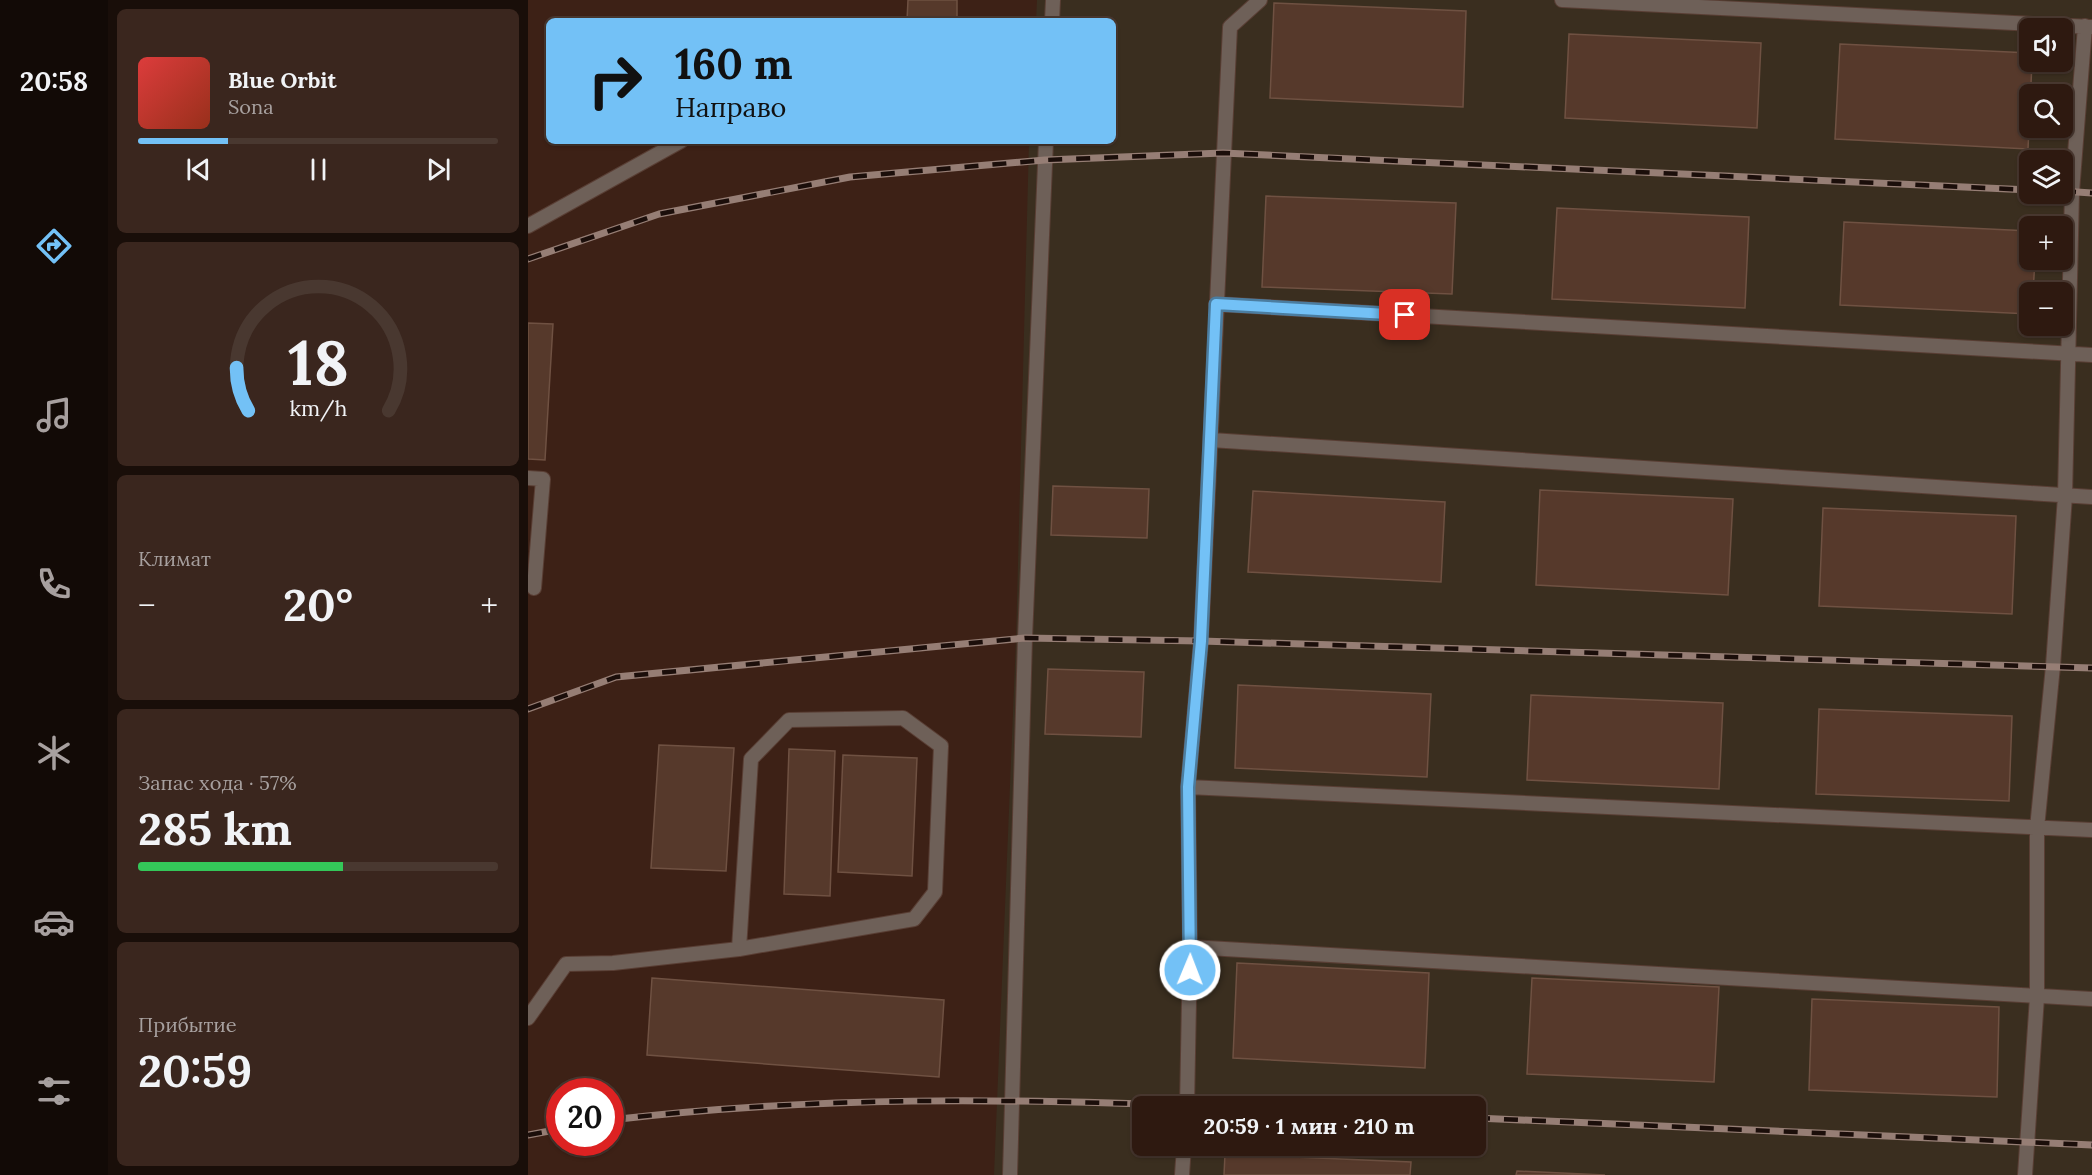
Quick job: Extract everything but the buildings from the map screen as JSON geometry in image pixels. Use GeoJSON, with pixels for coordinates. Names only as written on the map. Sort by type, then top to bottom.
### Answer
{"type":"FeatureCollection","features":[{"type":"Feature","properties":{"kind":"lane"},"geometry":{"type":"LineString","coordinates":[[1052,18],[1053,0]]}},
{"type":"Feature","properties":{"kind":"lane"},"geometry":{"type":"LineString","coordinates":[[1187,1096],[1190,948],[1188,787],[1201,641],[1230,27],[1260,0]]}},
{"type":"Feature","properties":{"kind":"lane"},"geometry":{"type":"LineString","coordinates":[[1562,0],[2089,27],[2072,192],[2065,496],[2053,666],[2037,828],[2037,997],[2025,1175]]}},
{"type":"Feature","properties":{"kind":"lane"},"geometry":{"type":"LineString","coordinates":[[528,226],[676,144]]}},
{"type":"Feature","properties":{"kind":"lane"},"geometry":{"type":"LineString","coordinates":[[1010,1175],[1025,638],[1046,144]]}},
{"type":"Feature","properties":{"kind":"lane"},"geometry":{"type":"LineString","coordinates":[[1216,304],[2092,355]]}},
{"type":"Feature","properties":{"kind":"lane"},"geometry":{"type":"LineString","coordinates":[[1211,440],[2092,497]]}},
{"type":"Feature","properties":{"kind":"lane"},"geometry":{"type":"LineString","coordinates":[[528,478],[543,479],[534,588]]}},
{"type":"Feature","properties":{"kind":"lane"},"geometry":{"type":"LineString","coordinates":[[528,1018],[566,964],[613,963],[739,949],[914,919],[935,892],[940,746],[903,718],[789,720],[751,759],[739,949]]}},
{"type":"Feature","properties":{"kind":"lane"},"geometry":{"type":"LineString","coordinates":[[1188,787],[2092,830]]}},
{"type":"Feature","properties":{"kind":"lane"},"geometry":{"type":"LineString","coordinates":[[1190,948],[2092,999]]}},
{"type":"Feature","properties":{"kind":"lane"},"geometry":{"type":"LineString","coordinates":[[1182,1175],[1183,1156]]}},
{"type":"Feature","properties":{"kind":"shaded area"},"geometry":{"type":"Polygon","coordinates":[[[1037,0],[2092,0],[2092,1175],[994,1175],[1016,639],[1029,144],[1116,144],[1116,18],[1036,18],[1037,0]]]}},
{"type":"Feature","properties":{"kind":"railway"},"geometry":{"type":"LineString","coordinates":[[528,259],[659,214],[850,177],[1045,160],[1223,153],[2019,189]]}},
{"type":"Feature","properties":{"kind":"railway"},"geometry":{"type":"LineString","coordinates":[[2073,192],[2092,193]]}},
{"type":"Feature","properties":{"kind":"railway"},"geometry":{"type":"LineString","coordinates":[[528,709],[616,677],[1025,638],[1201,641],[2092,668]]}},
{"type":"Feature","properties":{"kind":"railway"},"geometry":{"type":"LineString","coordinates":[[624,1119],[685,1112],[836,1103],[987,1101],[1132,1104]]}},
{"type":"Feature","properties":{"kind":"railway"},"geometry":{"type":"LineString","coordinates":[[1486,1118],[2092,1145]]}},
{"type":"Feature","properties":{"kind":"railway"},"geometry":{"type":"LineString","coordinates":[[528,1135],[546,1132]]}},
{"type":"Feature","properties":{"kind":"route"},"geometry":{"type":"LineString","coordinates":[[1190,970],[1188,787],[1201,641],[1216,304],[1405,315]]}}]}
